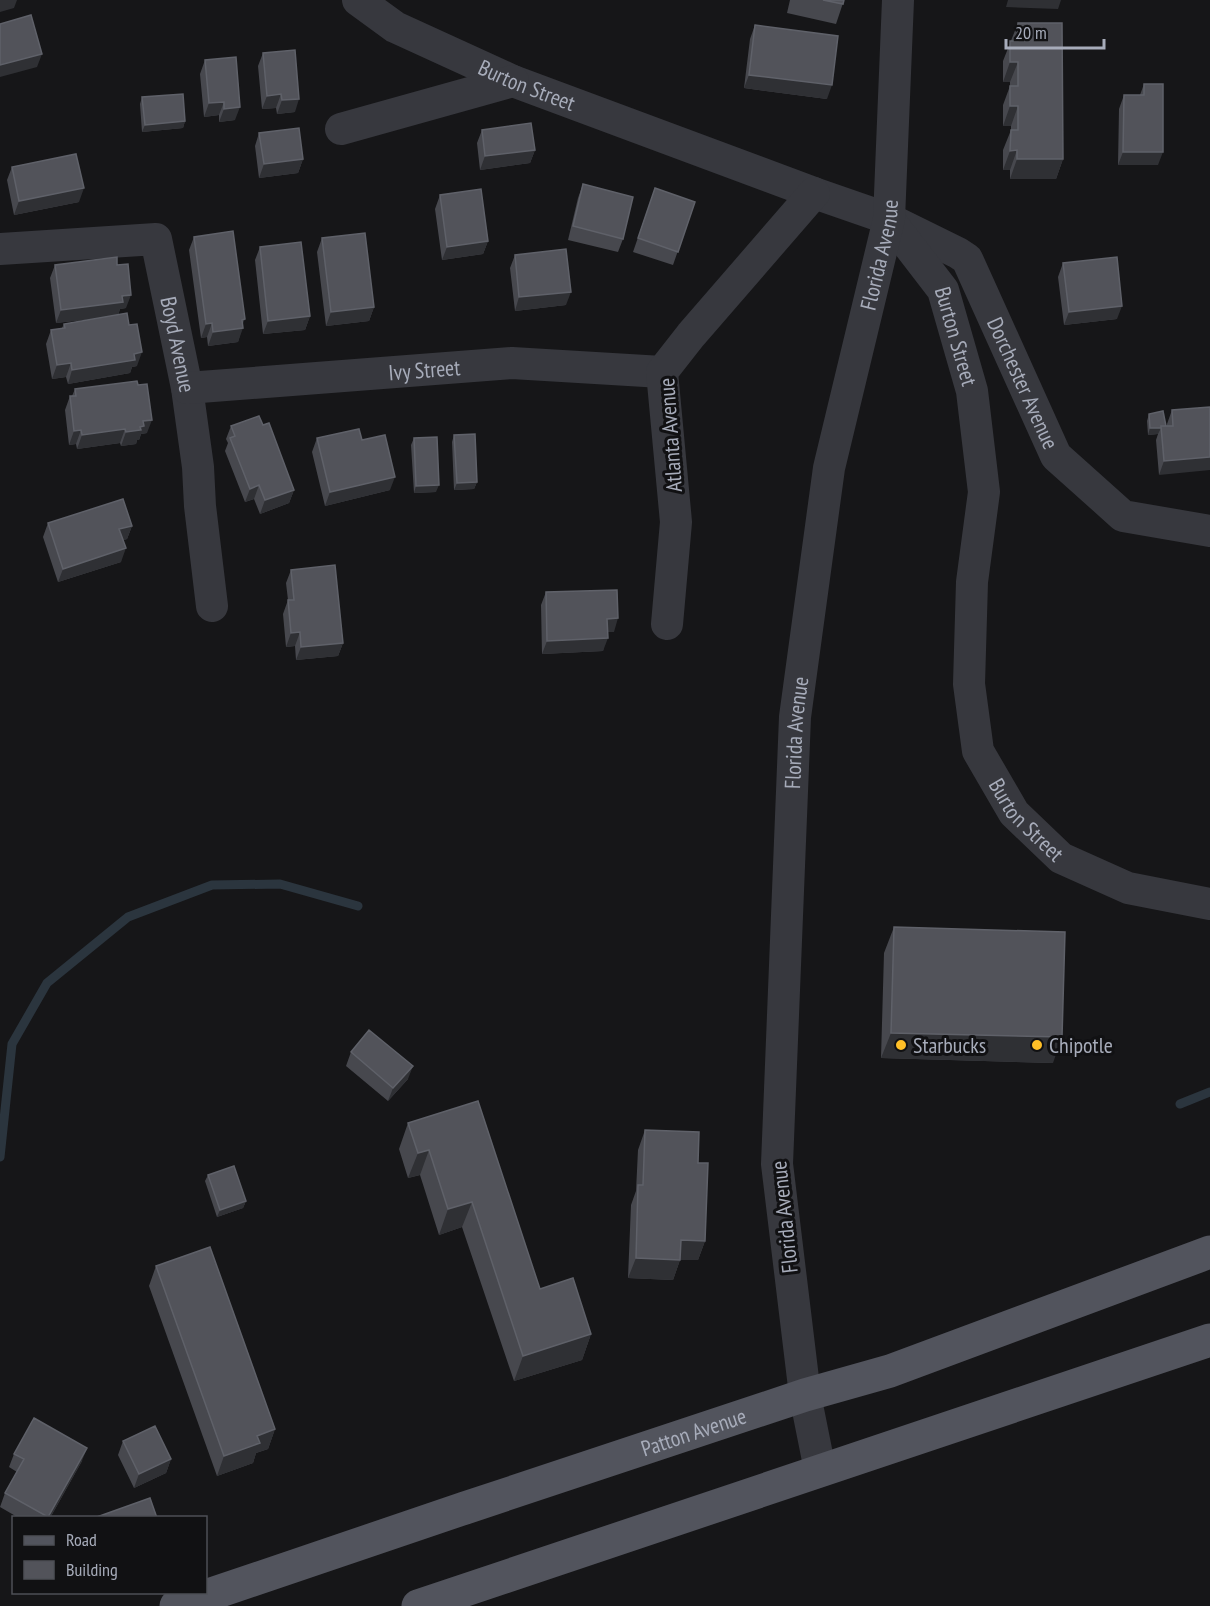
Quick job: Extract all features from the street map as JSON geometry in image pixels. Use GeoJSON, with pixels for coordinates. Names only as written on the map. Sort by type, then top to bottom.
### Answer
{"type":"FeatureCollection","features":[{"type":"Feature","properties":{"kind":"main road","name":"Patton Avenue"},"geometry":{"type":"LineString","coordinates":[[176,1606],[805,1395],[890,1371],[1210,1252]]}},
{"type":"Feature","properties":{"kind":"main road"},"geometry":{"type":"LineString","coordinates":[[418,1606],[1210,1340]]}},
{"type":"Feature","properties":{"kind":"street","name":"Burton Street"},"geometry":{"type":"LineString","coordinates":[[358,0],[395,27],[513,81],[889,219],[943,290],[972,392],[984,492],[972,582],[969,684],[978,752],[1014,813],[1061,858],[1128,888],[1210,904]]}},
{"type":"Feature","properties":{"kind":"street","name":"Florida Avenue"},"geometry":{"type":"LineString","coordinates":[[820,1470],[805,1395],[777,1164],[795,717],[829,468],[889,219],[898,0]]}},
{"type":"Feature","properties":{"kind":"street"},"geometry":{"type":"LineString","coordinates":[[341,129],[513,81]]}},
{"type":"Feature","properties":{"kind":"street","name":"Atlanta Avenue"},"geometry":{"type":"LineString","coordinates":[[667,624],[676,522],[662,372],[691,335],[814,193]]}},
{"type":"Feature","properties":{"kind":"street","name":"Dorchester Avenue"},"geometry":{"type":"LineString","coordinates":[[889,219],[967,259],[1056,456],[1123,516],[1210,531]]}},
{"type":"Feature","properties":{"kind":"street","name":"Boyd Avenue"},"geometry":{"type":"LineString","coordinates":[[0,249],[156,239],[187,388],[198,467],[200,506],[212,606]]}},
{"type":"Feature","properties":{"kind":"street","name":"Ivy Street"},"geometry":{"type":"LineString","coordinates":[[187,388],[512,363],[662,372]]}},
{"type":"Feature","properties":{"kind":"building"},"geometry":{"type":"Polygon","coordinates":[[[823,0],[844,0],[843,4],[823,0]]]}},
{"type":"Feature","properties":{"kind":"building"},"geometry":{"type":"Polygon","coordinates":[[[31,15],[42,54],[0,65],[0,24],[31,15]]]}},
{"type":"Feature","properties":{"kind":"building"},"geometry":{"type":"Polygon","coordinates":[[[1018,23],[1062,23],[1063,159],[1017,159],[1017,150],[1010,151],[1011,130],[1018,130],[1018,106],[1010,106],[1010,86],[1018,86],[1018,62],[1010,62],[1010,41],[1018,41],[1018,23]]]}},
{"type":"Feature","properties":{"kind":"building"},"geometry":{"type":"Polygon","coordinates":[[[755,25],[838,36],[832,85],[749,75],[755,25]]]}},
{"type":"Feature","properties":{"kind":"building"},"geometry":{"type":"Polygon","coordinates":[[[295,50],[299,99],[282,100],[281,94],[267,96],[263,53],[295,50]]]}},
{"type":"Feature","properties":{"kind":"building"},"geometry":{"type":"Polygon","coordinates":[[[236,57],[240,107],[224,109],[224,102],[209,103],[205,60],[236,57]]]}},
{"type":"Feature","properties":{"kind":"building"},"geometry":{"type":"Polygon","coordinates":[[[1144,84],[1163,84],[1163,152],[1123,152],[1124,95],[1144,95],[1144,84]]]}},
{"type":"Feature","properties":{"kind":"building"},"geometry":{"type":"Polygon","coordinates":[[[183,94],[185,121],[145,125],[142,97],[183,94]]]}},
{"type":"Feature","properties":{"kind":"building"},"geometry":{"type":"Polygon","coordinates":[[[531,123],[535,150],[485,156],[482,130],[531,123]]]}},
{"type":"Feature","properties":{"kind":"building"},"geometry":{"type":"Polygon","coordinates":[[[299,128],[303,159],[264,164],[259,133],[299,128]]]}},
{"type":"Feature","properties":{"kind":"building"},"geometry":{"type":"Polygon","coordinates":[[[76,154],[84,188],[19,201],[12,167],[76,154]]]}},
{"type":"Feature","properties":{"kind":"building"},"geometry":{"type":"Polygon","coordinates":[[[583,184],[633,197],[623,239],[573,226],[583,184]]]}},
{"type":"Feature","properties":{"kind":"building"},"geometry":{"type":"Polygon","coordinates":[[[655,188],[695,202],[678,252],[638,238],[655,188]]]}},
{"type":"Feature","properties":{"kind":"building"},"geometry":{"type":"Polygon","coordinates":[[[481,189],[488,241],[447,247],[440,195],[481,189]]]}},
{"type":"Feature","properties":{"kind":"building"},"geometry":{"type":"Polygon","coordinates":[[[233,231],[245,319],[242,320],[243,328],[213,332],[212,323],[206,324],[194,237],[233,231]]]}},
{"type":"Feature","properties":{"kind":"building"},"geometry":{"type":"Polygon","coordinates":[[[365,233],[374,307],[331,312],[322,238],[365,233]]]}},
{"type":"Feature","properties":{"kind":"building"},"geometry":{"type":"Polygon","coordinates":[[[301,242],[310,316],[268,321],[260,247],[301,242]]]}},
{"type":"Feature","properties":{"kind":"building"},"geometry":{"type":"Polygon","coordinates":[[[566,249],[571,292],[519,297],[515,255],[566,249]]]}},
{"type":"Feature","properties":{"kind":"building"},"geometry":{"type":"Polygon","coordinates":[[[117,257],[117,265],[128,264],[131,295],[122,296],[123,302],[61,310],[55,265],[117,257]]]}},
{"type":"Feature","properties":{"kind":"building"},"geometry":{"type":"Polygon","coordinates":[[[1117,257],[1122,306],[1069,312],[1063,263],[1117,257]]]}},
{"type":"Feature","properties":{"kind":"building"},"geometry":{"type":"Polygon","coordinates":[[[127,313],[129,325],[137,324],[142,352],[134,354],[135,360],[72,370],[71,363],[57,365],[51,330],[65,328],[64,324],[127,313]]]}},
{"type":"Feature","properties":{"kind":"building"},"geometry":{"type":"Polygon","coordinates":[[[137,381],[138,385],[147,384],[152,420],[143,421],[144,426],[140,427],[141,430],[126,432],[125,429],[82,435],[81,430],[74,431],[70,396],[76,396],[75,389],[137,381]]]}},
{"type":"Feature","properties":{"kind":"building"},"geometry":{"type":"Polygon","coordinates":[[[1210,407],[1210,457],[1164,461],[1161,426],[1173,426],[1172,410],[1210,407]]]}},
{"type":"Feature","properties":{"kind":"building"},"geometry":{"type":"Polygon","coordinates":[[[1163,411],[1166,426],[1150,428],[1149,414],[1163,411]]]}},
{"type":"Feature","properties":{"kind":"building"},"geometry":{"type":"Polygon","coordinates":[[[259,416],[263,425],[269,423],[294,490],[265,500],[259,485],[250,489],[230,438],[235,436],[231,426],[259,416]]]}},
{"type":"Feature","properties":{"kind":"building"},"geometry":{"type":"Polygon","coordinates":[[[359,429],[362,440],[385,435],[395,477],[330,492],[317,438],[359,429]]]}},
{"type":"Feature","properties":{"kind":"building"},"geometry":{"type":"Polygon","coordinates":[[[475,434],[477,482],[457,483],[454,435],[475,434]]]}},
{"type":"Feature","properties":{"kind":"building"},"geometry":{"type":"Polygon","coordinates":[[[437,437],[439,485],[416,486],[414,438],[437,437]]]}},
{"type":"Feature","properties":{"kind":"building"},"geometry":{"type":"Polygon","coordinates":[[[123,499],[132,526],[119,529],[126,548],[63,569],[48,523],[123,499]]]}},
{"type":"Feature","properties":{"kind":"building"},"geometry":{"type":"Polygon","coordinates":[[[335,565],[343,643],[301,647],[300,632],[291,633],[288,600],[294,600],[291,570],[335,565]]]}},
{"type":"Feature","properties":{"kind":"building"},"geometry":{"type":"Polygon","coordinates":[[[617,590],[618,618],[607,619],[608,638],[547,641],[546,592],[617,590]]]}},
{"type":"Feature","properties":{"kind":"building"},"geometry":{"type":"Polygon","coordinates":[[[894,927],[1065,932],[1062,1037],[891,1033],[894,927]]]}},
{"type":"Feature","properties":{"kind":"building"},"geometry":{"type":"Polygon","coordinates":[[[369,1030],[413,1066],[393,1088],[351,1052],[369,1030]]]}},
{"type":"Feature","properties":{"kind":"building"},"geometry":{"type":"Polygon","coordinates":[[[478,1101],[540,1289],[573,1278],[591,1334],[523,1356],[472,1202],[448,1209],[429,1150],[418,1153],[408,1123],[478,1101]]]}},
{"type":"Feature","properties":{"kind":"building"},"geometry":{"type":"Polygon","coordinates":[[[645,1130],[699,1132],[698,1163],[708,1163],[705,1241],[681,1240],[680,1260],[636,1258],[638,1185],[643,1185],[645,1130]]]}},
{"type":"Feature","properties":{"kind":"building"},"geometry":{"type":"Polygon","coordinates":[[[234,1166],[246,1201],[220,1210],[208,1175],[234,1166]]]}},
{"type":"Feature","properties":{"kind":"building"},"geometry":{"type":"Polygon","coordinates":[[[210,1247],[275,1429],[257,1436],[260,1443],[224,1456],[156,1266],[210,1247]]]}},
{"type":"Feature","properties":{"kind":"building"},"geometry":{"type":"Polygon","coordinates":[[[34,1418],[87,1448],[49,1516],[5,1493],[24,1459],[14,1454],[34,1418]]]}},
{"type":"Feature","properties":{"kind":"building"},"geometry":{"type":"Polygon","coordinates":[[[155,1426],[171,1459],[139,1474],[123,1441],[155,1426]]]}},
{"type":"Feature","properties":{"kind":"building"},"geometry":{"type":"Polygon","coordinates":[[[150,1498],[156,1516],[100,1516],[150,1498]]]}},
{"type":"Feature","properties":{"kind":"waterway"},"geometry":{"type":"LineString","coordinates":[[0,1157],[12,1044],[47,983],[128,917],[212,885],[280,884],[358,906]]}},
{"type":"Feature","properties":{"kind":"waterway"},"geometry":{"type":"LineString","coordinates":[[1180,1104],[1210,1092]]}},
{"type":"Feature","properties":{"kind":"place","name":"Starbucks"},"geometry":{"type":"Point","coordinates":[901,1045]}},
{"type":"Feature","properties":{"kind":"place","name":"Chipotle"},"geometry":{"type":"Point","coordinates":[1037,1045]}}]}
